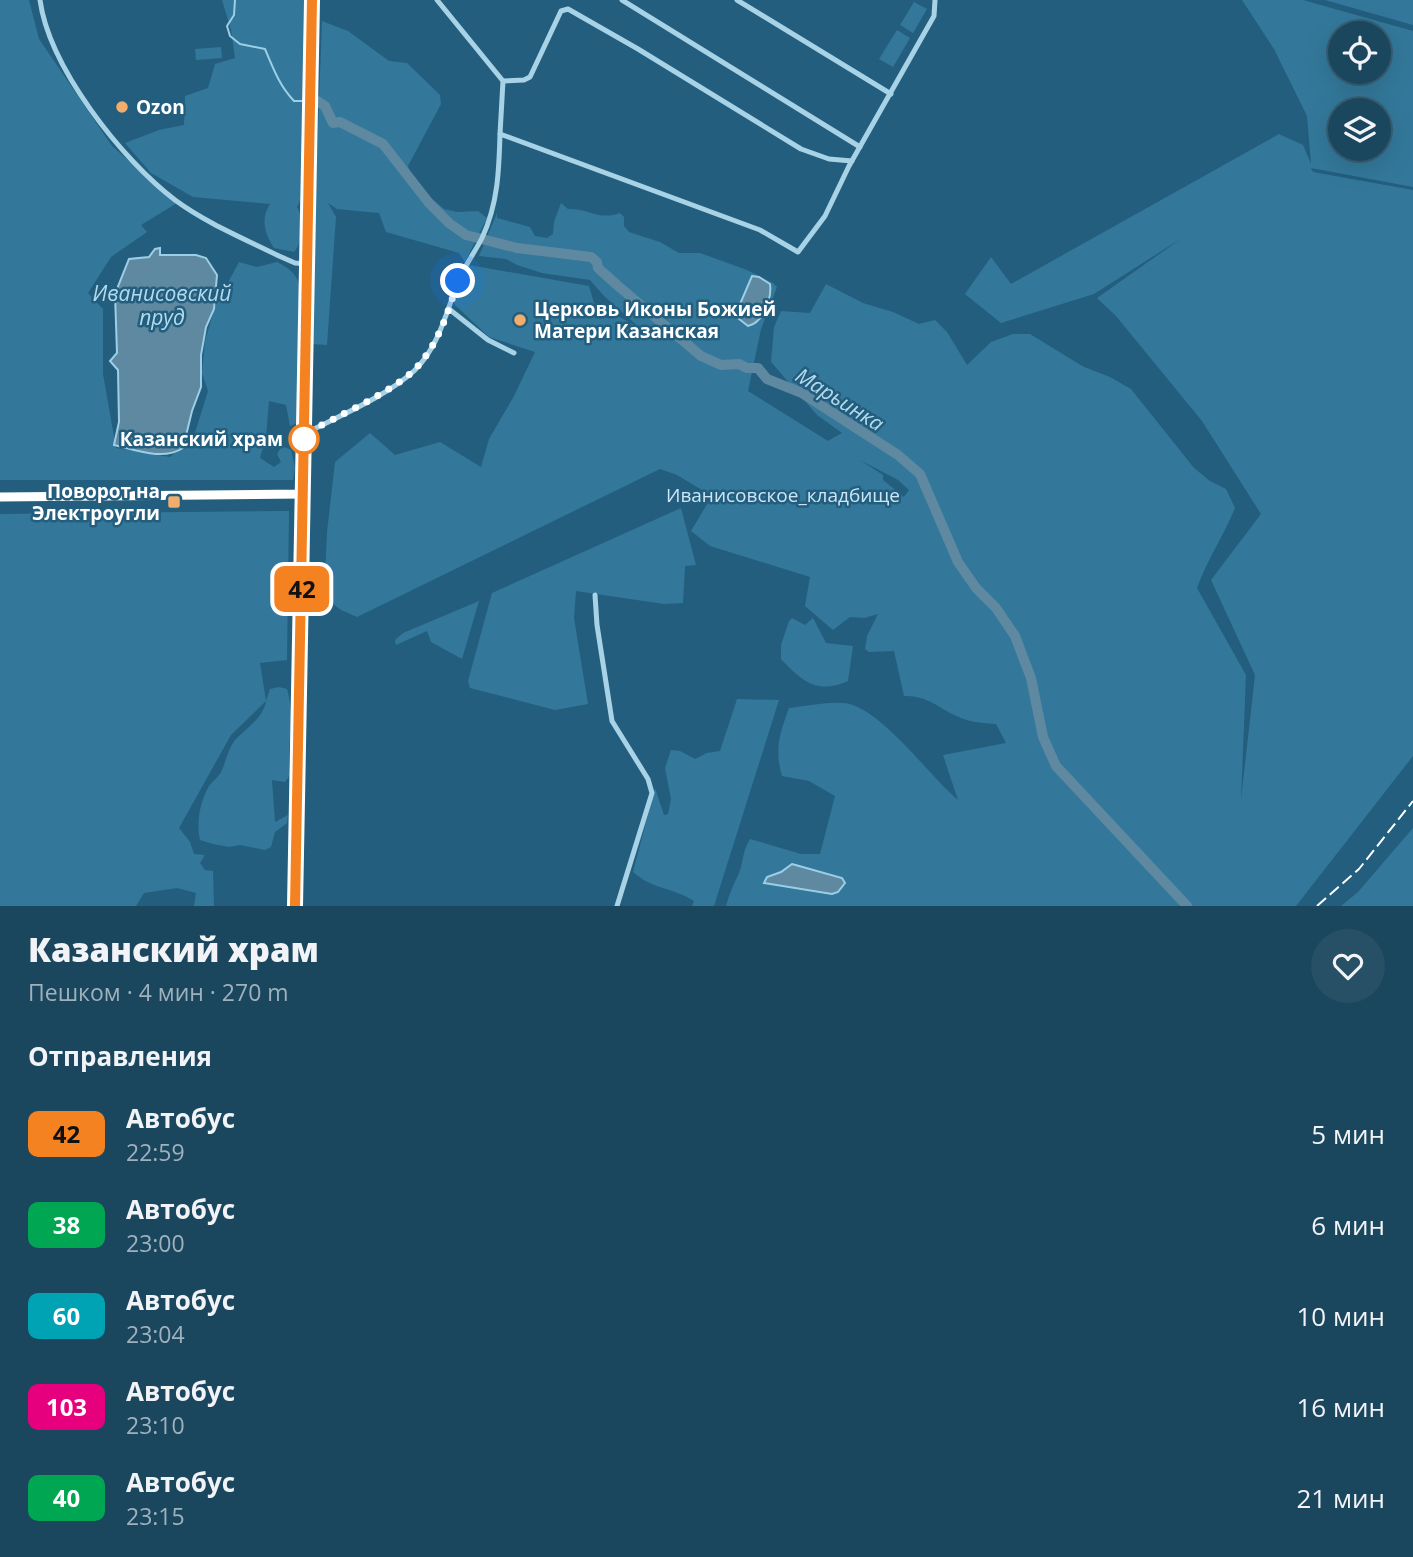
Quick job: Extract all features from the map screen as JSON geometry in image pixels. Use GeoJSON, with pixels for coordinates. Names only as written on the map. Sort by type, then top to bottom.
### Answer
{"type":"FeatureCollection","features":[{"type":"Feature","properties":{"kind":"highway"},"geometry":{"type":"LineString","coordinates":[[0,497],[303,494],[312,0]]}},
{"type":"Feature","properties":{"kind":"street"},"geometry":{"type":"LineString","coordinates":[[40,0],[43,19],[58,57],[125,155],[176,201],[279,256],[295,263],[309,264]]}},
{"type":"Feature","properties":{"kind":"street"},"geometry":{"type":"LineString","coordinates":[[304,434],[386,390],[414,371],[435,342],[458,281],[482,239],[499,186],[503,81],[437,0]]}},
{"type":"Feature","properties":{"kind":"street"},"geometry":{"type":"LineString","coordinates":[[622,0],[860,147]]}},
{"type":"Feature","properties":{"kind":"street"},"geometry":{"type":"LineString","coordinates":[[737,0],[891,94]]}},
{"type":"Feature","properties":{"kind":"street"},"geometry":{"type":"LineString","coordinates":[[500,134],[760,230],[798,252],[825,216],[852,161],[934,16],[935,0]]}},
{"type":"Feature","properties":{"kind":"street"},"geometry":{"type":"LineString","coordinates":[[503,81],[530,77],[561,11],[568,9],[674,70],[801,149],[829,159],[852,161]]}},
{"type":"Feature","properties":{"kind":"street"},"geometry":{"type":"LineString","coordinates":[[449,309],[488,340],[514,353]]}},
{"type":"Feature","properties":{"kind":"street"},"geometry":{"type":"LineString","coordinates":[[295,906],[303,494]]}},
{"type":"Feature","properties":{"kind":"street"},"geometry":{"type":"LineString","coordinates":[[595,595],[612,721],[648,779],[652,793],[617,906]]}},
{"type":"Feature","properties":{"kind":"green space"},"geometry":{"type":"Polygon","coordinates":[[[0,0],[29,0],[39,39],[112,146],[177,203],[141,225],[147,232],[111,257],[88,293],[103,309],[103,374],[116,448],[170,457],[194,436],[208,391],[202,373],[205,341],[215,307],[239,262],[257,267],[277,262],[296,278],[302,302],[297,423],[290,426],[286,405],[269,401],[266,437],[260,458],[274,467],[281,462],[277,454],[282,446],[291,450],[295,467],[293,480],[0,480],[0,0]]]}},
{"type":"Feature","properties":{"kind":"green space"},"geometry":{"type":"Polygon","coordinates":[[[222,0],[304,0],[300,201],[297,207],[302,230],[294,252],[274,248],[271,243],[264,221],[270,204],[193,197],[151,173],[125,143],[159,130],[184,125],[185,96],[208,88],[215,64],[235,58],[231,30],[222,0]]]}},
{"type":"Feature","properties":{"kind":"green space","name":"Иванисовское_кладбище"},"geometry":{"type":"Polygon","coordinates":[[[1242,0],[1303,0],[1378,21],[1328,21],[1328,84],[1391,84],[1391,25],[1413,31],[1413,187],[1311,168],[1313,172],[1413,190],[1413,756],[1296,906],[726,906],[750,839],[801,854],[820,854],[835,796],[809,781],[782,776],[778,758],[779,741],[789,708],[837,703],[857,707],[888,728],[958,800],[943,755],[1006,743],[996,724],[967,720],[922,698],[904,696],[894,651],[869,652],[865,649],[867,636],[878,614],[864,618],[850,617],[833,630],[805,606],[810,577],[710,546],[691,531],[712,496],[677,475],[660,469],[357,617],[341,610],[324,597],[327,532],[335,462],[370,433],[395,455],[440,442],[481,467],[489,439],[535,352],[489,337],[454,304],[469,265],[589,286],[594,303],[640,328],[590,280],[542,273],[506,259],[479,256],[497,213],[497,218],[530,227],[535,236],[547,238],[553,234],[561,203],[568,209],[600,215],[620,213],[629,232],[660,242],[679,253],[700,253],[747,270],[777,287],[761,329],[748,391],[828,441],[842,433],[817,415],[771,362],[774,327],[781,311],[810,313],[826,284],[863,303],[893,312],[919,324],[935,320],[947,332],[967,365],[991,342],[1013,334],[1030,334],[1084,367],[1131,389],[1194,468],[1226,489],[1235,508],[1197,588],[1246,675],[1241,800],[1255,675],[1211,580],[1261,514],[1202,421],[1116,316],[1097,298],[1182,238],[1094,294],[1001,323],[965,294],[991,257],[1011,284],[1279,134],[1303,145],[1311,164],[1307,116],[1274,49],[1242,0]],[[860,460],[883,475],[883,480],[904,497],[909,490],[898,480],[860,460]]]}},
{"type":"Feature","properties":{"kind":"green space"},"geometry":{"type":"Polygon","coordinates":[[[1325,0],[1413,0],[1413,25],[1325,0]]]}},
{"type":"Feature","properties":{"kind":"green space"},"geometry":{"type":"Polygon","coordinates":[[[914,2],[927,9],[913,33],[900,25],[914,2]]]}},
{"type":"Feature","properties":{"kind":"green space"},"geometry":{"type":"Polygon","coordinates":[[[322,21],[348,31],[389,61],[407,63],[440,95],[441,104],[408,166],[415,184],[444,209],[457,212],[478,211],[487,218],[465,262],[459,253],[386,232],[379,213],[337,209],[328,203],[336,217],[327,345],[310,344],[322,21]]]}},
{"type":"Feature","properties":{"kind":"green space"},"geometry":{"type":"Polygon","coordinates":[[[897,30],[910,38],[893,67],[879,59],[897,30]]]}},
{"type":"Feature","properties":{"kind":"green space"},"geometry":{"type":"Polygon","coordinates":[[[221,47],[222,58],[196,60],[195,49],[221,47]]]}},
{"type":"Feature","properties":{"kind":"green space"},"geometry":{"type":"Polygon","coordinates":[[[681,508],[696,565],[685,566],[683,603],[664,604],[576,591],[574,618],[588,704],[555,710],[470,688],[468,681],[492,593],[681,508]]]}},
{"type":"Feature","properties":{"kind":"green space"},"geometry":{"type":"Polygon","coordinates":[[[289,511],[287,660],[260,663],[266,701],[231,735],[179,828],[190,842],[194,854],[205,855],[200,863],[205,870],[213,871],[214,906],[194,906],[196,893],[177,888],[144,893],[136,906],[0,906],[0,514],[289,511]]]}},
{"type":"Feature","properties":{"kind":"green space"},"geometry":{"type":"Polygon","coordinates":[[[479,601],[462,659],[431,642],[427,631],[396,645],[395,640],[403,633],[479,601]]]}},
{"type":"Feature","properties":{"kind":"green space"},"geometry":{"type":"Polygon","coordinates":[[[792,618],[805,625],[813,618],[826,643],[853,646],[848,681],[827,687],[811,684],[781,659],[781,645],[792,618]]]}},
{"type":"Feature","properties":{"kind":"green space"},"geometry":{"type":"Polygon","coordinates":[[[270,689],[287,689],[290,700],[290,775],[285,782],[272,780],[275,822],[288,815],[287,823],[275,832],[271,847],[265,850],[240,845],[229,847],[200,840],[199,819],[206,792],[220,774],[233,743],[258,717],[270,689]]]}},
{"type":"Feature","properties":{"kind":"green space"},"geometry":{"type":"Polygon","coordinates":[[[737,699],[779,700],[714,906],[692,906],[694,901],[648,882],[633,872],[655,788],[664,815],[668,814],[671,799],[665,768],[671,750],[680,751],[695,759],[720,751],[737,699]]]}},
{"type":"Feature","properties":{"kind":"green space"},"geometry":{"type":"Polygon","coordinates":[[[1413,828],[1413,906],[1341,906],[1358,892],[1413,828]]]}},
{"type":"Feature","properties":{"kind":"water","name":"Иванисовский пруд"},"geometry":{"type":"Polygon","coordinates":[[[160,248],[160,255],[196,255],[206,258],[217,275],[214,309],[206,327],[201,355],[201,387],[183,448],[167,454],[140,452],[114,445],[119,422],[118,370],[110,361],[117,353],[115,294],[129,259],[149,257],[155,249],[160,248]]]}},
{"type":"Feature","properties":{"kind":"water"},"geometry":{"type":"Polygon","coordinates":[[[752,276],[770,284],[770,290],[762,315],[748,326],[739,319],[737,311],[752,276]]]}},
{"type":"Feature","properties":{"kind":"water"},"geometry":{"type":"Polygon","coordinates":[[[792,864],[842,878],[845,883],[838,892],[832,894],[764,883],[767,877],[792,864]]]}},
{"type":"Feature","properties":{"kind":"waterway","name":"Марьинка"},"geometry":{"type":"LineString","coordinates":[[235,0],[234,15],[227,26],[230,36],[240,44],[265,49],[284,89],[294,101],[303,101]]}},
{"type":"Feature","properties":{"kind":"waterway","name":"Марьинка"},"geometry":{"type":"LineString","coordinates":[[317,101],[325,106],[333,123],[340,122],[383,144],[429,203],[466,235],[517,248],[591,257],[597,262],[598,268],[701,356],[721,365],[739,364],[747,368],[758,368],[767,379],[802,393],[898,455],[920,474],[958,562],[1015,636],[1031,678],[1043,737],[1056,766],[1187,906]]}},
{"type":"Feature","properties":{"kind":"railway"},"geometry":{"type":"LineString","coordinates":[[1317,906],[1359,869],[1413,801]]}},
{"type":"Feature","properties":{"kind":"bus line","name":"42"},"geometry":{"type":"LineString","coordinates":[[295,906],[312,0]]}},
{"type":"Feature","properties":{"kind":"place","name":"Ozon"},"geometry":{"type":"Point","coordinates":[122,107]}},
{"type":"Feature","properties":{"kind":"place","name":"Церковь Иконы Божией Матери Казанская"},"geometry":{"type":"Point","coordinates":[520,320]}},
{"type":"Feature","properties":{"kind":"place","name":"Казанский храм"},"geometry":{"type":"Point","coordinates":[304,439]}},
{"type":"Feature","properties":{"kind":"place","name":"Поворот на Электроугли"},"geometry":{"type":"Point","coordinates":[174,502]}},
{"type":"Feature","properties":{"kind":"route"},"geometry":{"type":"LineString","coordinates":[[304,439],[304,434],[386,390],[414,371],[444,324],[458,281]]}}]}
